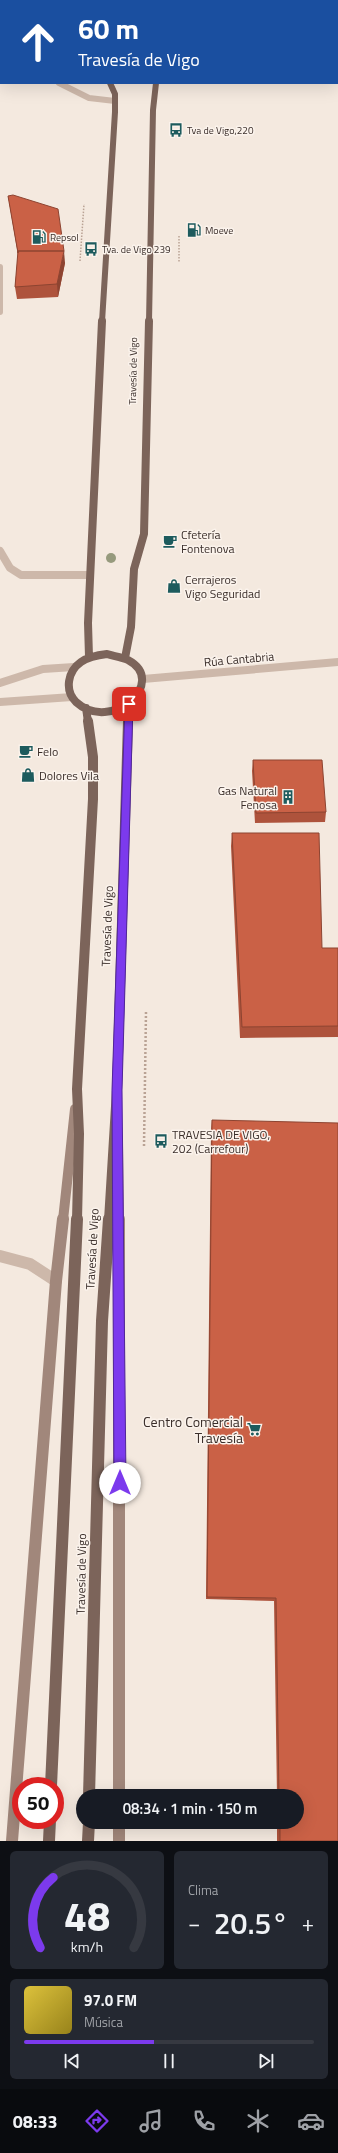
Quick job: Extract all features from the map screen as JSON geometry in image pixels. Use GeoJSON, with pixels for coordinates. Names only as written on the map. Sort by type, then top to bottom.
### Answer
{"type":"FeatureCollection","features":[{"type":"Feature","properties":{"kind":"main road"},"geometry":{"type":"LineString","coordinates":[[89,658],[88,623],[90,575],[101,340],[115,101],[110,84]]}},
{"type":"Feature","properties":{"kind":"main road","name":"Travesía de Vigo"},"geometry":{"type":"LineString","coordinates":[[125,658],[131,627],[134,569],[144,534],[152,110],[156,84]]}},
{"type":"Feature","properties":{"kind":"main road"},"geometry":{"type":"LineString","coordinates":[[107,654],[125,658],[134,664],[140,671],[143,679],[140,693],[129,704],[108,711],[86,708],[72,697],[68,682],[74,667],[89,658],[107,654]]}},
{"type":"Feature","properties":{"kind":"main road","name":"Travesía de Vigo"},"geometry":{"type":"LineString","coordinates":[[90,1789],[102,1321],[117,1090],[129,704]]}},
{"type":"Feature","properties":{"kind":"main road","name":"Travesía de Vigo"},"geometry":{"type":"LineString","coordinates":[[51,1777],[76,1255],[79,1134],[77,1089],[93,799],[93,757],[86,708]]}},
{"type":"Feature","properties":{"kind":"main road"},"geometry":{"type":"LineString","coordinates":[[12,1841],[56,1281],[77,1089]]}},
{"type":"Feature","properties":{"kind":"main road"},"geometry":{"type":"LineString","coordinates":[[117,1090],[120,1378],[119,1789]]}},
{"type":"Feature","properties":{"kind":"main road"},"geometry":{"type":"LineString","coordinates":[[49,1841],[50,1829]]}},
{"type":"Feature","properties":{"kind":"main road"},"geometry":{"type":"LineString","coordinates":[[88,1841],[89,1829]]}},
{"type":"Feature","properties":{"kind":"main road"},"geometry":{"type":"LineString","coordinates":[[119,1829],[119,1841]]}},
{"type":"Feature","properties":{"kind":"street"},"geometry":{"type":"LineString","coordinates":[[61,84],[89,98],[115,101]]}},
{"type":"Feature","properties":{"kind":"street"},"geometry":{"type":"LineString","coordinates":[[0,266],[0,312]]}},
{"type":"Feature","properties":{"kind":"street"},"geometry":{"type":"LineString","coordinates":[[0,551],[8,568],[16,574],[26,576],[90,575]]}},
{"type":"Feature","properties":{"kind":"street","name":"Rúa Cantabria"},"geometry":{"type":"LineString","coordinates":[[143,679],[338,662]]}},
{"type":"Feature","properties":{"kind":"street"},"geometry":{"type":"LineString","coordinates":[[0,683],[43,669],[74,667]]}},
{"type":"Feature","properties":{"kind":"street"},"geometry":{"type":"LineString","coordinates":[[0,702],[72,697]]}},
{"type":"Feature","properties":{"kind":"street"},"geometry":{"type":"LineString","coordinates":[[0,1256],[19,1258],[37,1266],[56,1281]]}},
{"type":"Feature","properties":{"kind":"path"},"geometry":{"type":"LineString","coordinates":[[80,261],[84,204]]}},
{"type":"Feature","properties":{"kind":"path"},"geometry":{"type":"LineString","coordinates":[[179,236],[179,263]]}},
{"type":"Feature","properties":{"kind":"building"},"geometry":{"type":"Polygon","coordinates":[[[13,195],[58,209],[64,251],[18,251],[18,253],[8,196],[13,195]]]}},
{"type":"Feature","properties":{"kind":"building"},"geometry":{"type":"Polygon","coordinates":[[[18,251],[64,251],[57,284],[15,287],[18,251]]]}},
{"type":"Feature","properties":{"kind":"building","name":"Gas Natural Fenosa"},"geometry":{"type":"Polygon","coordinates":[[[253,760],[322,760],[326,812],[256,813],[253,760]]]}},
{"type":"Feature","properties":{"kind":"building"},"geometry":{"type":"Polygon","coordinates":[[[232,833],[319,833],[322,948],[338,948],[338,1026],[242,1027],[232,833]]]}},
{"type":"Feature","properties":{"kind":"building","name":"Centro Comercial Travesía"},"geometry":{"type":"Polygon","coordinates":[[[212,1120],[338,1123],[338,1841],[280,1841],[280,1829],[304,1829],[304,1789],[279,1789],[276,1598],[207,1597],[212,1120]]]}},
{"type":"Feature","properties":{"kind":"place","name":"Tva de Vigo,220"},"geometry":{"type":"Point","coordinates":[176,130]}},
{"type":"Feature","properties":{"kind":"place","name":"Moeve"},"geometry":{"type":"Point","coordinates":[194,230]}},
{"type":"Feature","properties":{"kind":"place","name":"Repsol"},"geometry":{"type":"Point","coordinates":[39,237]}},
{"type":"Feature","properties":{"kind":"place","name":"Tva. de Vigo 239"},"geometry":{"type":"Point","coordinates":[91,249]}},
{"type":"Feature","properties":{"kind":"place","name":"Cfetería Fontenova"},"geometry":{"type":"Point","coordinates":[170,541]}},
{"type":"Feature","properties":{"kind":"place","name":"Cerrajeros Vigo Seguridad"},"geometry":{"type":"Point","coordinates":[174,586]}},
{"type":"Feature","properties":{"kind":"place","name":"Felo"},"geometry":{"type":"Point","coordinates":[26,751]}},
{"type":"Feature","properties":{"kind":"place","name":"Dolores Vila"},"geometry":{"type":"Point","coordinates":[28,775]}},
{"type":"Feature","properties":{"kind":"place","name":"Gas Natural Fenosa"},"geometry":{"type":"Point","coordinates":[288,797]}},
{"type":"Feature","properties":{"kind":"place","name":"TRAVESIA DE VIGO, 202 (Carrefour)"},"geometry":{"type":"Point","coordinates":[161,1141]}},
{"type":"Feature","properties":{"kind":"place","name":"Centro Comercial Travesía"},"geometry":{"type":"Point","coordinates":[254,1429]}},
{"type":"Feature","properties":{"kind":"route"},"geometry":{"type":"LineString","coordinates":[[120,1483],[117,1090],[129,704]]}}]}
